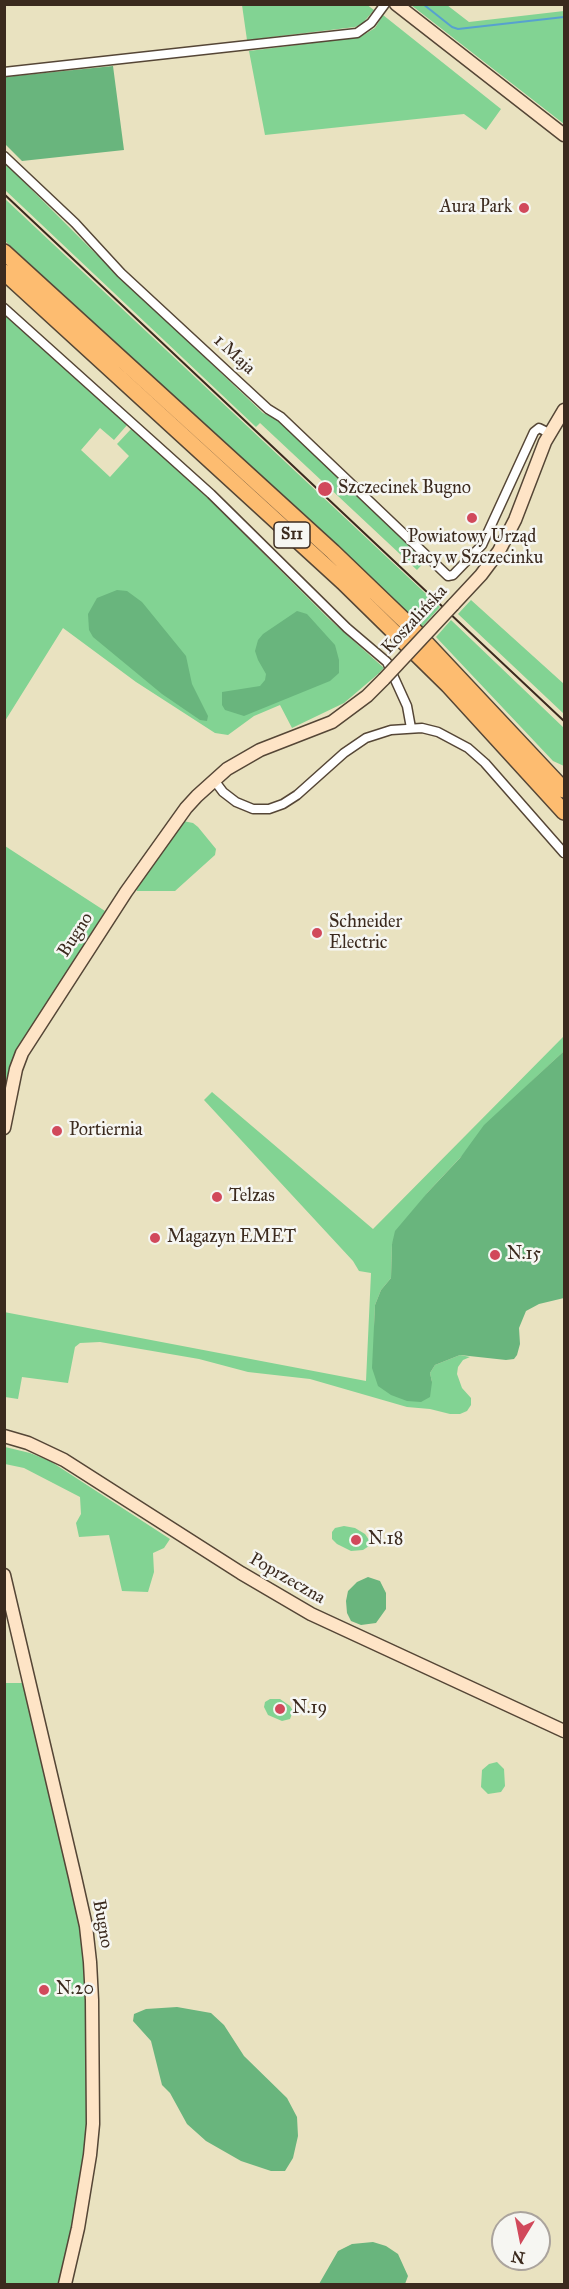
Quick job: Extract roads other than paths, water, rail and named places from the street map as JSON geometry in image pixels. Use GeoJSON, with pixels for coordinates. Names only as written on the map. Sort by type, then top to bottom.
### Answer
{"type":"FeatureCollection","features":[{"type":"Feature","properties":{"kind":"highway","name":"S11"},"geometry":{"type":"LineString","coordinates":[[4,252],[392,609],[500,720],[564,790]]}},
{"type":"Feature","properties":{"kind":"highway","name":"S11"},"geometry":{"type":"LineString","coordinates":[[4,272],[358,597],[448,685],[564,812]]}},
{"type":"Feature","properties":{"kind":"street"},"geometry":{"type":"LineString","coordinates":[[4,72],[357,33],[371,23],[385,4]]}},
{"type":"Feature","properties":{"kind":"street"},"geometry":{"type":"LineString","coordinates":[[396,4],[564,135]]}},
{"type":"Feature","properties":{"kind":"street","name":"1 Maja"},"geometry":{"type":"LineString","coordinates":[[4,156],[75,223],[121,273],[268,409],[281,417],[445,573],[453,575],[482,545],[534,432],[541,428],[549,433]]}},
{"type":"Feature","properties":{"kind":"street"},"geometry":{"type":"LineString","coordinates":[[4,308],[211,494],[347,628],[387,662],[407,706],[411,728]]}},
{"type":"Feature","properties":{"kind":"street","name":"Koszalińska"},"geometry":{"type":"LineString","coordinates":[[214,780],[227,769],[260,750],[332,722],[367,696],[384,679],[481,575],[505,540],[549,433],[564,410]]}},
{"type":"Feature","properties":{"kind":"street"},"geometry":{"type":"LineString","coordinates":[[214,780],[223,792],[236,802],[253,809],[269,809],[297,795],[344,753],[366,738],[391,730],[411,728],[438,732],[468,748],[485,763],[564,853]]}},
{"type":"Feature","properties":{"kind":"street","name":"Bugno"},"geometry":{"type":"LineString","coordinates":[[4,1128],[16,1069],[33,1035],[148,859],[186,808],[214,780]]}},
{"type":"Feature","properties":{"kind":"street","name":"Poprzeczna"},"geometry":{"type":"LineString","coordinates":[[4,1436],[28,1443],[64,1460],[241,1573],[311,1614],[564,1731]]}},
{"type":"Feature","properties":{"kind":"street","name":"Bugno"},"geometry":{"type":"LineString","coordinates":[[4,1575],[86,1926],[90,1962],[93,2000],[93,2124],[78,2228],[65,2284]]}},
{"type":"Feature","properties":{"kind":"waterway"},"geometry":{"type":"LineString","coordinates":[[423,4],[452,27],[458,29],[564,17]]}},
{"type":"Feature","properties":{"kind":"railway"},"geometry":{"type":"LineString","coordinates":[[4,194],[564,721]]}},
{"type":"Feature","properties":{"kind":"place","name":"Aura Park"},"geometry":{"type":"Point","coordinates":[524,208]}},
{"type":"Feature","properties":{"kind":"place","name":"Szczecinek Bugno"},"geometry":{"type":"Point","coordinates":[325,489]}},
{"type":"Feature","properties":{"kind":"place","name":"Powiatowy Urząd Pracy w Szczecinku"},"geometry":{"type":"Point","coordinates":[472,518]}},
{"type":"Feature","properties":{"kind":"place","name":"Schneider Electric"},"geometry":{"type":"Point","coordinates":[317,933]}},
{"type":"Feature","properties":{"kind":"place","name":"Portiernia"},"geometry":{"type":"Point","coordinates":[57,1131]}},
{"type":"Feature","properties":{"kind":"place","name":"Telzas"},"geometry":{"type":"Point","coordinates":[217,1197]}},
{"type":"Feature","properties":{"kind":"place","name":"Magazyn EMET"},"geometry":{"type":"Point","coordinates":[155,1238]}},
{"type":"Feature","properties":{"kind":"place","name":"N.15"},"geometry":{"type":"Point","coordinates":[495,1255]}},
{"type":"Feature","properties":{"kind":"place","name":"N.18"},"geometry":{"type":"Point","coordinates":[356,1540]}},
{"type":"Feature","properties":{"kind":"place","name":"N.19"},"geometry":{"type":"Point","coordinates":[280,1709]}},
{"type":"Feature","properties":{"kind":"place","name":"N.20"},"geometry":{"type":"Point","coordinates":[44,1990]}}]}
